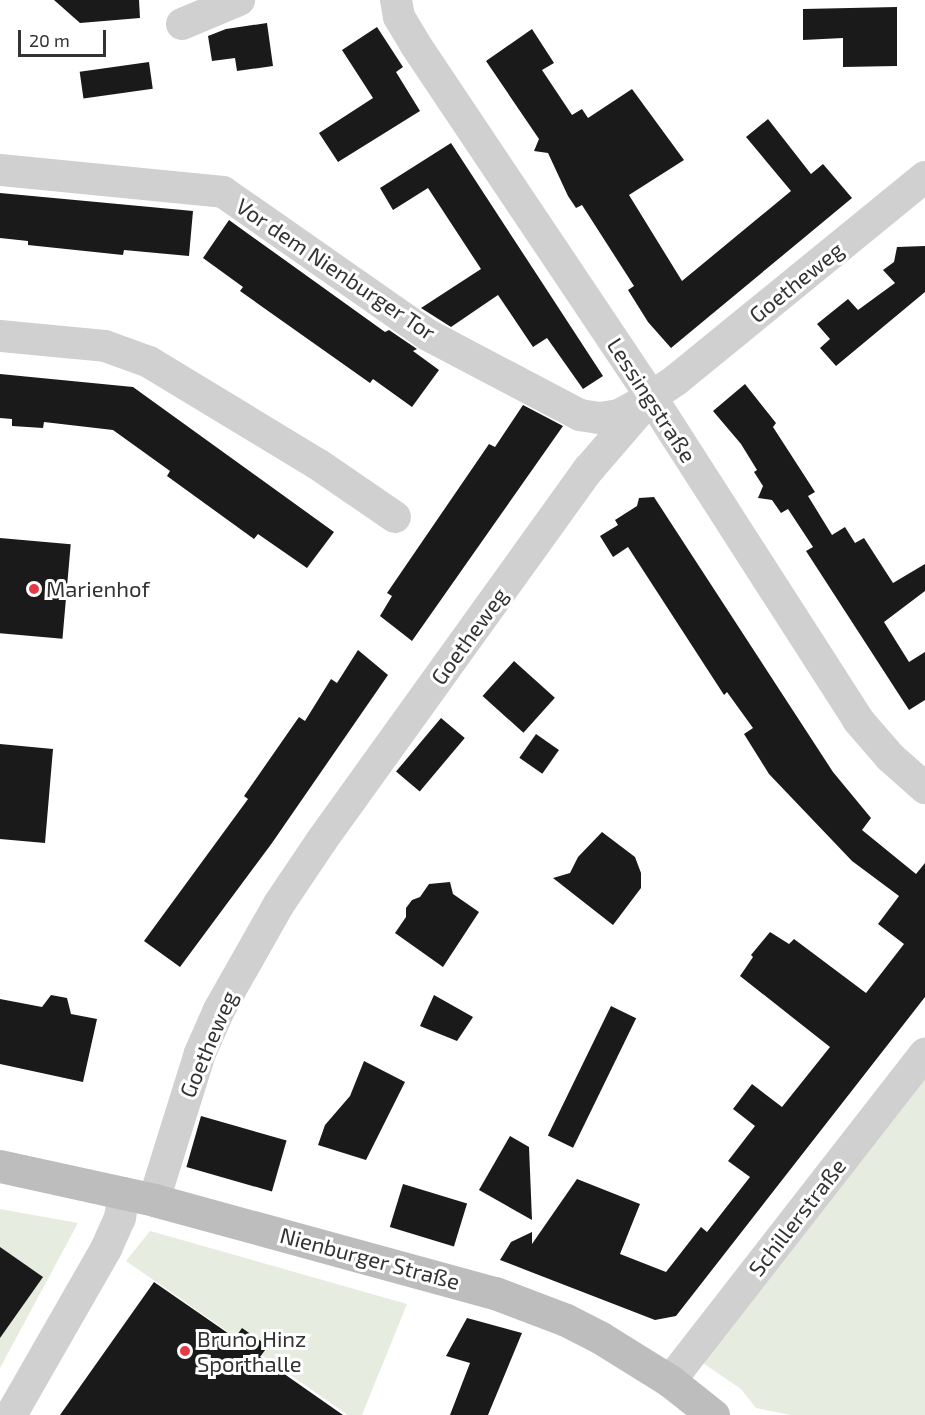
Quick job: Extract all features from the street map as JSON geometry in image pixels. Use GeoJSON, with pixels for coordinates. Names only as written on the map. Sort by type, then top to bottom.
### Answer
{"type":"FeatureCollection","features":[{"type":"Feature","properties":{"kind":"street"},"geometry":{"type":"LineString","coordinates":[[182,24],[239,0]]}},
{"type":"Feature","properties":{"kind":"street","name":"Lessingstraße"},"geometry":{"type":"LineString","coordinates":[[396,0],[399,16],[415,44],[651,397],[858,720],[890,757],[925,788]]}},
{"type":"Feature","properties":{"kind":"street","name":"Vor dem Nienburger Tor"},"geometry":{"type":"LineString","coordinates":[[0,170],[223,192],[428,335],[580,415],[600,418],[619,415],[651,397]]}},
{"type":"Feature","properties":{"kind":"street","name":"Goetheweg"},"geometry":{"type":"LineString","coordinates":[[139,1197],[219,1010],[279,904],[322,840],[589,469],[651,397],[676,380],[925,177]]}},
{"type":"Feature","properties":{"kind":"street"},"geometry":{"type":"LineString","coordinates":[[0,336],[105,346],[149,362],[319,465],[394,517]]}},
{"type":"Feature","properties":{"kind":"street","name":"Schillerstraße"},"geometry":{"type":"LineString","coordinates":[[669,1381],[925,1053]]}},
{"type":"Feature","properties":{"kind":"street","name":"Nienburger Straße"},"geometry":{"type":"LineString","coordinates":[[0,1166],[139,1197],[495,1293],[566,1320],[601,1338],[669,1381],[712,1415]]}},
{"type":"Feature","properties":{"kind":"street"},"geometry":{"type":"LineString","coordinates":[[11,1415],[106,1249],[120,1218],[139,1197]]}},
{"type":"Feature","properties":{"kind":"shaded area"},"geometry":{"type":"Polygon","coordinates":[[[925,1066],[925,1415],[791,1415],[756,1408],[741,1389],[700,1361],[925,1066]]]}},
{"type":"Feature","properties":{"kind":"shaded area"},"geometry":{"type":"Polygon","coordinates":[[[0,1209],[78,1223],[0,1368],[0,1209]]]}},
{"type":"Feature","properties":{"kind":"shaded area"},"geometry":{"type":"Polygon","coordinates":[[[150,1231],[407,1304],[362,1415],[348,1415],[126,1261],[150,1231]]]}},
{"type":"Feature","properties":{"kind":"building"},"geometry":{"type":"Polygon","coordinates":[[[54,0],[139,0],[140,18],[80,23],[54,0]]]}},
{"type":"Feature","properties":{"kind":"building"},"geometry":{"type":"Polygon","coordinates":[[[897,7],[897,66],[843,67],[843,38],[803,40],[803,9],[897,7]]]}},
{"type":"Feature","properties":{"kind":"building"},"geometry":{"type":"Polygon","coordinates":[[[267,23],[273,66],[237,71],[235,58],[212,61],[208,36],[226,29],[267,23]]]}},
{"type":"Feature","properties":{"kind":"building"},"geometry":{"type":"Polygon","coordinates":[[[377,27],[403,67],[396,72],[420,111],[338,162],[319,133],[373,98],[342,50],[377,27]]]}},
{"type":"Feature","properties":{"kind":"building"},"geometry":{"type":"Polygon","coordinates":[[[532,29],[554,63],[542,70],[572,115],[582,109],[588,118],[632,89],[684,160],[629,195],[682,281],[791,191],[746,137],[768,119],[811,174],[823,164],[852,198],[671,348],[648,322],[628,290],[634,286],[582,205],[576,208],[568,196],[548,153],[534,151],[539,139],[486,61],[532,29]]]}},
{"type":"Feature","properties":{"kind":"building"},"geometry":{"type":"Polygon","coordinates":[[[149,62],[153,89],[83,98],[80,72],[149,62]]]}},
{"type":"Feature","properties":{"kind":"building"},"geometry":{"type":"Polygon","coordinates":[[[451,143],[603,376],[583,389],[547,338],[533,347],[498,295],[451,327],[421,308],[481,269],[428,188],[393,210],[380,188],[451,143]]]}},
{"type":"Feature","properties":{"kind":"building"},"geometry":{"type":"Polygon","coordinates":[[[0,193],[193,211],[189,256],[124,250],[123,255],[28,245],[28,241],[0,238],[0,193]]]}},
{"type":"Feature","properties":{"kind":"building"},"geometry":{"type":"Polygon","coordinates":[[[229,220],[385,332],[389,330],[417,349],[413,351],[439,370],[412,407],[373,379],[370,383],[240,291],[243,287],[203,258],[229,220]]]}},
{"type":"Feature","properties":{"kind":"building"},"geometry":{"type":"Polygon","coordinates":[[[925,246],[925,292],[836,366],[820,348],[830,339],[817,324],[848,299],[858,310],[895,283],[883,270],[894,262],[897,247],[925,246]]]}},
{"type":"Feature","properties":{"kind":"building"},"geometry":{"type":"Polygon","coordinates":[[[0,374],[133,387],[334,532],[307,568],[258,534],[254,539],[167,476],[170,471],[113,430],[44,422],[43,428],[12,426],[12,419],[0,418],[0,374]]]}},
{"type":"Feature","properties":{"kind":"building"},"geometry":{"type":"Polygon","coordinates":[[[745,384],[776,423],[773,427],[815,492],[808,496],[832,535],[845,527],[855,543],[864,538],[893,583],[925,564],[925,591],[884,622],[909,662],[925,652],[925,700],[909,710],[806,551],[813,547],[788,509],[781,513],[772,500],[758,498],[763,486],[754,472],[757,470],[741,444],[713,411],[745,384]]]}},
{"type":"Feature","properties":{"kind":"building"},"geometry":{"type":"Polygon","coordinates":[[[523,405],[563,426],[412,641],[380,616],[392,596],[387,593],[489,444],[495,447],[523,405]]]}},
{"type":"Feature","properties":{"kind":"building"},"geometry":{"type":"Polygon","coordinates":[[[654,497],[833,772],[871,818],[862,830],[916,874],[925,863],[925,997],[676,1316],[655,1320],[500,1260],[511,1242],[532,1232],[532,1244],[577,1179],[640,1204],[620,1254],[666,1272],[701,1227],[707,1232],[750,1177],[728,1161],[755,1126],[733,1109],[752,1084],[782,1107],[830,1047],[740,976],[753,957],[751,955],[770,932],[789,944],[794,939],[866,993],[904,944],[878,924],[899,896],[852,861],[769,774],[744,734],[753,728],[727,692],[724,695],[628,547],[613,557],[600,536],[618,525],[615,520],[637,506],[639,498],[654,497]]]}},
{"type":"Feature","properties":{"kind":"building","name":"Marienhof"},"geometry":{"type":"Polygon","coordinates":[[[0,538],[71,544],[62,639],[0,633],[0,538]]]}},
{"type":"Feature","properties":{"kind":"building"},"geometry":{"type":"Polygon","coordinates":[[[358,650],[388,675],[272,843],[180,967],[144,941],[248,799],[244,796],[299,717],[305,721],[331,679],[337,683],[358,650]]]}},
{"type":"Feature","properties":{"kind":"building"},"geometry":{"type":"Polygon","coordinates":[[[514,661],[555,698],[523,733],[483,696],[514,661]]]}},
{"type":"Feature","properties":{"kind":"building"},"geometry":{"type":"Polygon","coordinates":[[[441,718],[465,738],[420,792],[396,772],[441,718]]]}},
{"type":"Feature","properties":{"kind":"building"},"geometry":{"type":"Polygon","coordinates":[[[536,734],[559,750],[542,774],[519,758],[536,734]]]}},
{"type":"Feature","properties":{"kind":"building"},"geometry":{"type":"Polygon","coordinates":[[[0,744],[53,749],[45,843],[0,839],[0,744]]]}},
{"type":"Feature","properties":{"kind":"building"},"geometry":{"type":"Polygon","coordinates":[[[602,832],[635,857],[641,873],[641,888],[613,925],[553,878],[570,873],[578,857],[602,832]]]}},
{"type":"Feature","properties":{"kind":"building"},"geometry":{"type":"Polygon","coordinates":[[[450,882],[453,894],[479,912],[443,967],[395,933],[406,917],[406,908],[412,900],[420,897],[429,884],[450,882]]]}},
{"type":"Feature","properties":{"kind":"building"},"geometry":{"type":"Polygon","coordinates":[[[51,995],[67,998],[71,1014],[97,1019],[83,1082],[0,1064],[0,999],[42,1007],[51,995]]]}},
{"type":"Feature","properties":{"kind":"building"},"geometry":{"type":"Polygon","coordinates":[[[434,995],[473,1017],[457,1041],[420,1026],[434,995]]]}},
{"type":"Feature","properties":{"kind":"building"},"geometry":{"type":"Polygon","coordinates":[[[611,1006],[636,1018],[573,1148],[548,1135],[611,1006]]]}},
{"type":"Feature","properties":{"kind":"building"},"geometry":{"type":"Polygon","coordinates":[[[364,1061],[405,1082],[366,1160],[318,1145],[325,1125],[350,1096],[364,1061]]]}},
{"type":"Feature","properties":{"kind":"building"},"geometry":{"type":"Polygon","coordinates":[[[201,1116],[287,1141],[272,1191],[186,1167],[201,1116]]]}},
{"type":"Feature","properties":{"kind":"building"},"geometry":{"type":"Polygon","coordinates":[[[510,1136],[529,1147],[532,1220],[479,1190],[510,1136]]]}},
{"type":"Feature","properties":{"kind":"building"},"geometry":{"type":"Polygon","coordinates":[[[403,1184],[467,1204],[454,1247],[390,1227],[403,1184]]]}},
{"type":"Feature","properties":{"kind":"building"},"geometry":{"type":"Polygon","coordinates":[[[0,1247],[43,1277],[0,1338],[0,1247]]]}},
{"type":"Feature","properties":{"kind":"building","name":"Bruno Hinz Sporthalle"},"geometry":{"type":"Polygon","coordinates":[[[154,1282],[235,1338],[242,1328],[268,1346],[260,1357],[343,1415],[60,1415],[154,1282]]]}},
{"type":"Feature","properties":{"kind":"building"},"geometry":{"type":"Polygon","coordinates":[[[467,1318],[522,1333],[488,1415],[450,1415],[470,1363],[446,1356],[467,1318]]]}},
{"type":"Feature","properties":{"kind":"place","name":"Marienhof"},"geometry":{"type":"Point","coordinates":[34,589]}},
{"type":"Feature","properties":{"kind":"place","name":"Bruno Hinz Sporthalle"},"geometry":{"type":"Point","coordinates":[185,1351]}}]}
